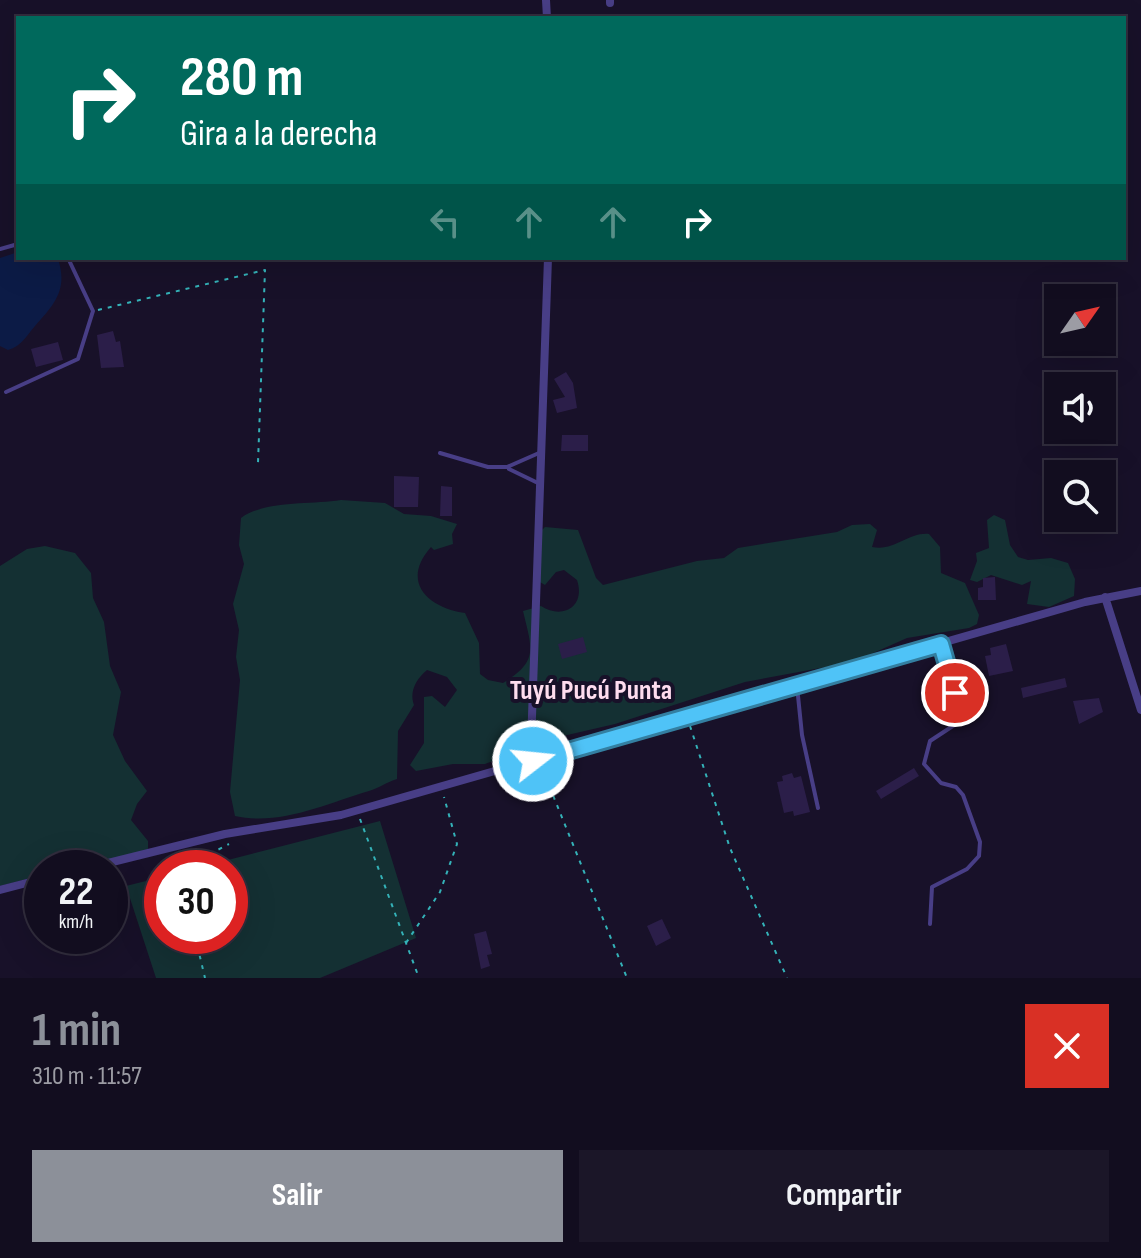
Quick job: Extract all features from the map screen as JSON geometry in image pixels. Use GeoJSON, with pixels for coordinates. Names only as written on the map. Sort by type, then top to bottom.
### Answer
{"type":"FeatureCollection","features":[{"type":"Feature","properties":{"kind":"street"},"geometry":{"type":"LineString","coordinates":[[536,760],[540,484],[548,260]]}},
{"type":"Feature","properties":{"kind":"street"},"geometry":{"type":"LineString","coordinates":[[128,859],[236,833],[304,823],[358,810],[1105,597],[1141,591]]}},
{"type":"Feature","properties":{"kind":"street"},"geometry":{"type":"LineString","coordinates":[[1105,597],[1141,710]]}},
{"type":"Feature","properties":{"kind":"street"},"geometry":{"type":"LineString","coordinates":[[0,890],[24,884]]}},
{"type":"Feature","properties":{"kind":"lane"},"geometry":{"type":"LineString","coordinates":[[6,392],[78,359],[93,311],[69,260]]}},
{"type":"Feature","properties":{"kind":"lane"},"geometry":{"type":"LineString","coordinates":[[440,453],[488,467],[507,467],[541,452]]}},
{"type":"Feature","properties":{"kind":"lane"},"geometry":{"type":"LineString","coordinates":[[507,467],[540,484]]}},
{"type":"Feature","properties":{"kind":"lane"},"geometry":{"type":"LineString","coordinates":[[930,924],[932,887],[967,869],[979,856],[980,842],[963,795],[956,787],[941,783],[924,764],[930,741],[962,720],[941,644]]}},
{"type":"Feature","properties":{"kind":"lane"},"geometry":{"type":"LineString","coordinates":[[797,686],[802,735],[818,808]]}},
{"type":"Feature","properties":{"kind":"path"},"geometry":{"type":"LineString","coordinates":[[93,311],[265,270],[258,463]]}},
{"type":"Feature","properties":{"kind":"path"},"geometry":{"type":"LineString","coordinates":[[686,718],[730,848],[787,978]]}},
{"type":"Feature","properties":{"kind":"path"},"geometry":{"type":"LineString","coordinates":[[536,760],[627,978]]}},
{"type":"Feature","properties":{"kind":"path"},"geometry":{"type":"LineString","coordinates":[[405,946],[440,892],[455,852],[455,837],[444,807],[448,785]]}},
{"type":"Feature","properties":{"kind":"path"},"geometry":{"type":"LineString","coordinates":[[358,810],[364,836],[419,978]]}},
{"type":"Feature","properties":{"kind":"path"},"geometry":{"type":"LineString","coordinates":[[219,850],[236,833]]}},
{"type":"Feature","properties":{"kind":"path"},"geometry":{"type":"LineString","coordinates":[[199,954],[205,978]]}},
{"type":"Feature","properties":{"kind":"green space"},"geometry":{"type":"Polygon","coordinates":[[[341,500],[385,503],[404,514],[431,516],[457,524],[452,534],[453,544],[434,550],[431,547],[422,560],[418,582],[422,591],[440,606],[465,613],[479,643],[480,674],[488,680],[503,683],[528,661],[529,635],[523,611],[541,606],[557,612],[564,611],[575,604],[578,597],[577,580],[564,570],[556,572],[545,585],[538,581],[539,533],[545,527],[578,530],[596,578],[603,585],[697,561],[724,558],[738,548],[837,532],[852,525],[870,524],[877,530],[872,547],[880,548],[929,534],[940,547],[941,573],[965,583],[979,615],[977,624],[969,628],[907,638],[853,662],[745,682],[615,724],[550,739],[485,764],[453,764],[416,771],[410,765],[424,743],[424,697],[432,696],[445,707],[457,690],[447,677],[427,670],[414,686],[414,705],[398,731],[397,779],[373,790],[286,816],[235,816],[230,792],[240,680],[236,657],[239,630],[233,604],[244,564],[239,545],[241,518],[263,508],[341,500]]]}},
{"type":"Feature","properties":{"kind":"green space"},"geometry":{"type":"Polygon","coordinates":[[[994,515],[1005,520],[1010,545],[1018,557],[1028,560],[1051,558],[1068,563],[1075,579],[1074,596],[1049,607],[1027,604],[1031,581],[1022,585],[991,575],[977,582],[970,580],[977,561],[976,553],[989,548],[987,520],[994,515]]]}},
{"type":"Feature","properties":{"kind":"green space"},"geometry":{"type":"Polygon","coordinates":[[[45,546],[75,553],[91,573],[93,598],[104,622],[110,666],[121,692],[113,735],[125,761],[147,791],[137,804],[131,820],[148,841],[148,850],[128,855],[128,850],[24,850],[24,880],[0,886],[0,566],[27,549],[45,546]]]}},
{"type":"Feature","properties":{"kind":"green space"},"geometry":{"type":"Polygon","coordinates":[[[380,821],[416,938],[320,978],[156,978],[148,954],[248,954],[248,855],[380,821]]]}},
{"type":"Feature","properties":{"kind":"green space"},"geometry":{"type":"Polygon","coordinates":[[[144,882],[144,941],[128,892],[128,886],[144,882]]]}},
{"type":"Feature","properties":{"kind":"water"},"geometry":{"type":"Polygon","coordinates":[[[16,253],[16,260],[58,260],[61,270],[58,296],[20,343],[8,350],[0,346],[0,258],[16,253]]]}},
{"type":"Feature","properties":{"kind":"building"},"geometry":{"type":"Polygon","coordinates":[[[113,331],[116,342],[120,341],[124,367],[101,368],[97,335],[113,331]]]}},
{"type":"Feature","properties":{"kind":"building"},"geometry":{"type":"Polygon","coordinates":[[[58,342],[63,360],[36,367],[31,349],[58,342]]]}},
{"type":"Feature","properties":{"kind":"building"},"geometry":{"type":"Polygon","coordinates":[[[566,372],[573,383],[577,408],[557,413],[553,400],[565,397],[554,379],[566,372]]]}},
{"type":"Feature","properties":{"kind":"building"},"geometry":{"type":"Polygon","coordinates":[[[562,435],[588,435],[588,451],[561,451],[562,435]]]}},
{"type":"Feature","properties":{"kind":"building"},"geometry":{"type":"Polygon","coordinates":[[[394,476],[419,477],[418,507],[394,507],[394,476]]]}},
{"type":"Feature","properties":{"kind":"building"},"geometry":{"type":"Polygon","coordinates":[[[441,486],[452,487],[452,516],[440,516],[441,486]]]}},
{"type":"Feature","properties":{"kind":"building"},"geometry":{"type":"Polygon","coordinates":[[[995,577],[996,600],[978,600],[978,588],[983,587],[983,578],[995,577]]]}},
{"type":"Feature","properties":{"kind":"building"},"geometry":{"type":"Polygon","coordinates":[[[583,637],[587,652],[562,659],[558,644],[583,637]]]}},
{"type":"Feature","properties":{"kind":"building"},"geometry":{"type":"Polygon","coordinates":[[[1006,644],[1013,671],[989,676],[985,656],[991,655],[990,648],[1006,644]]]}},
{"type":"Feature","properties":{"kind":"building"},"geometry":{"type":"Polygon","coordinates":[[[1065,678],[1067,687],[1023,698],[1021,688],[1065,678]]]}},
{"type":"Feature","properties":{"kind":"building"},"geometry":{"type":"Polygon","coordinates":[[[1099,698],[1103,712],[1079,724],[1073,701],[1099,698]]]}},
{"type":"Feature","properties":{"kind":"building"},"geometry":{"type":"Polygon","coordinates":[[[914,768],[919,776],[881,799],[876,791],[914,768]]]}},
{"type":"Feature","properties":{"kind":"building"},"geometry":{"type":"Polygon","coordinates":[[[792,773],[794,778],[801,776],[810,812],[794,816],[793,811],[784,813],[777,782],[783,781],[782,776],[792,773]]]}},
{"type":"Feature","properties":{"kind":"building"},"geometry":{"type":"Polygon","coordinates":[[[662,919],[671,938],[656,946],[647,926],[662,919]]]}},
{"type":"Feature","properties":{"kind":"building"},"geometry":{"type":"Polygon","coordinates":[[[486,931],[492,954],[487,955],[490,966],[481,969],[474,934],[486,931]]]}},
{"type":"Feature","properties":{"kind":"district","name":"Tuyú Pucú Punta"},"geometry":{"type":"Point","coordinates":[591,689]}},
{"type":"Feature","properties":{"kind":"route"},"geometry":{"type":"LineString","coordinates":[[533,761],[941,644],[955,693]]}}]}
